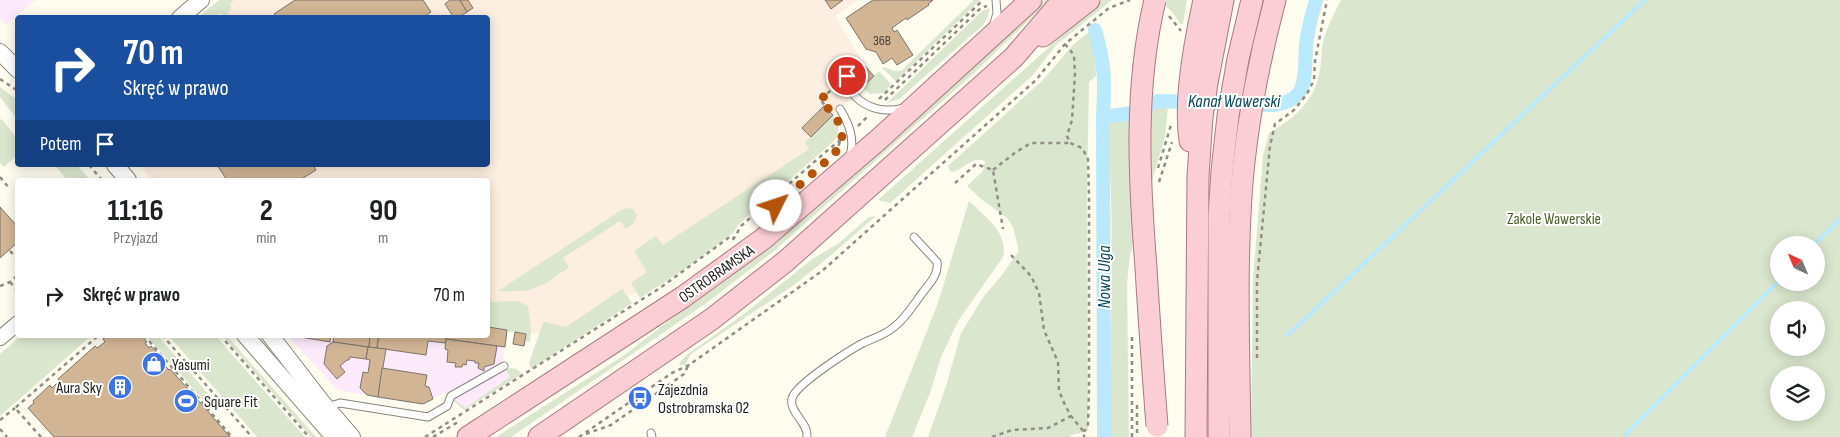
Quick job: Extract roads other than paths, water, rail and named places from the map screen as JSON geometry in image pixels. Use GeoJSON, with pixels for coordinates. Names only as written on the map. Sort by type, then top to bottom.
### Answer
{"type":"FeatureCollection","features":[{"type":"Feature","properties":{"kind":"main road","name":"OSTROBRAMSKA"},"geometry":{"type":"LineString","coordinates":[[465,428],[682,297],[763,239],[839,162],[926,96],[1031,0]]}},
{"type":"Feature","properties":{"kind":"main road","name":"OSTROBRAMSKA"},"geometry":{"type":"LineString","coordinates":[[539,437],[712,319],[768,276],[1014,57],[1063,0]]}},
{"type":"Feature","properties":{"kind":"main road"},"geometry":{"type":"LineString","coordinates":[[1014,57],[1089,0]]}},
{"type":"Feature","properties":{"kind":"main road"},"geometry":{"type":"LineString","coordinates":[[1155,0],[1144,56],[1139,138],[1157,432]]}},
{"type":"Feature","properties":{"kind":"main road"},"geometry":{"type":"LineString","coordinates":[[1196,437],[1198,198],[1195,118],[1204,0]]}},
{"type":"Feature","properties":{"kind":"main road"},"geometry":{"type":"LineString","coordinates":[[1199,82],[1223,0]]}},
{"type":"Feature","properties":{"kind":"main road"},"geometry":{"type":"LineString","coordinates":[[1219,437],[1219,216],[1222,171],[1233,86],[1252,0]]}},
{"type":"Feature","properties":{"kind":"main road"},"geometry":{"type":"LineString","coordinates":[[1240,437],[1239,245],[1243,171],[1254,88],[1275,0]]}},
{"type":"Feature","properties":{"kind":"main road"},"geometry":{"type":"LineString","coordinates":[[1265,39],[1282,0]]}},
{"type":"Feature","properties":{"kind":"street"},"geometry":{"type":"LineString","coordinates":[[184,15],[201,0]]}},
{"type":"Feature","properties":{"kind":"street"},"geometry":{"type":"LineString","coordinates":[[0,53],[15,67]]}},
{"type":"Feature","properties":{"kind":"street"},"geometry":{"type":"LineString","coordinates":[[117,167],[126,178]]}},
{"type":"Feature","properties":{"kind":"street"},"geometry":{"type":"LineString","coordinates":[[0,338],[15,326]]}},
{"type":"Feature","properties":{"kind":"street"},"geometry":{"type":"LineString","coordinates":[[248,338],[334,437]]}},
{"type":"Feature","properties":{"kind":"street"},"geometry":{"type":"LineString","coordinates":[[272,338],[352,437]]}},
{"type":"Feature","properties":{"kind":"lane"},"geometry":{"type":"LineString","coordinates":[[991,37],[997,14],[996,0]]}},
{"type":"Feature","properties":{"kind":"lane"},"geometry":{"type":"LineString","coordinates":[[854,96],[870,107],[889,110],[901,109],[926,96]]}},
{"type":"Feature","properties":{"kind":"lane"},"geometry":{"type":"LineString","coordinates":[[839,162],[852,150],[851,132],[840,109]]}},
{"type":"Feature","properties":{"kind":"lane"},"geometry":{"type":"LineString","coordinates":[[807,437],[807,430],[791,404],[792,398],[799,388],[852,349],[893,328],[901,321],[932,280],[938,266],[937,262],[914,237]]}},
{"type":"Feature","properties":{"kind":"lane"},"geometry":{"type":"LineString","coordinates":[[327,408],[340,403],[428,417],[447,406],[452,396],[504,366]]}},
{"type":"Feature","properties":{"kind":"waterway","name":"Kanał Wawerski"},"geometry":{"type":"LineString","coordinates":[[1103,117],[1133,113],[1158,101],[1273,105],[1285,103],[1293,98],[1303,85],[1307,34],[1316,0]]}},
{"type":"Feature","properties":{"kind":"waterway"},"geometry":{"type":"LineString","coordinates":[[1288,335],[1645,0]]}},
{"type":"Feature","properties":{"kind":"waterway","name":"Nowa Ulga"},"geometry":{"type":"LineString","coordinates":[[1095,30],[1101,53],[1104,83],[1104,437]]}},
{"type":"Feature","properties":{"kind":"waterway"},"geometry":{"type":"LineString","coordinates":[[1823,236],[1840,219]]}},
{"type":"Feature","properties":{"kind":"waterway"},"geometry":{"type":"LineString","coordinates":[[1623,437],[1770,290]]}},
{"type":"Feature","properties":{"kind":"place","name":"Yasumi"},"geometry":{"type":"Point","coordinates":[154,364]}},
{"type":"Feature","properties":{"kind":"place","name":"Aura Sky"},"geometry":{"type":"Point","coordinates":[120,387]}},
{"type":"Feature","properties":{"kind":"place","name":"Zajezdnia Ostrobramska 02"},"geometry":{"type":"Point","coordinates":[640,398]}},
{"type":"Feature","properties":{"kind":"place","name":"Square Fit"},"geometry":{"type":"Point","coordinates":[186,401]}},
{"type":"Feature","properties":{"kind":"park label","name":"Zakole Wawerskie"},"geometry":{"type":"Point","coordinates":[1554,218]}}]}
